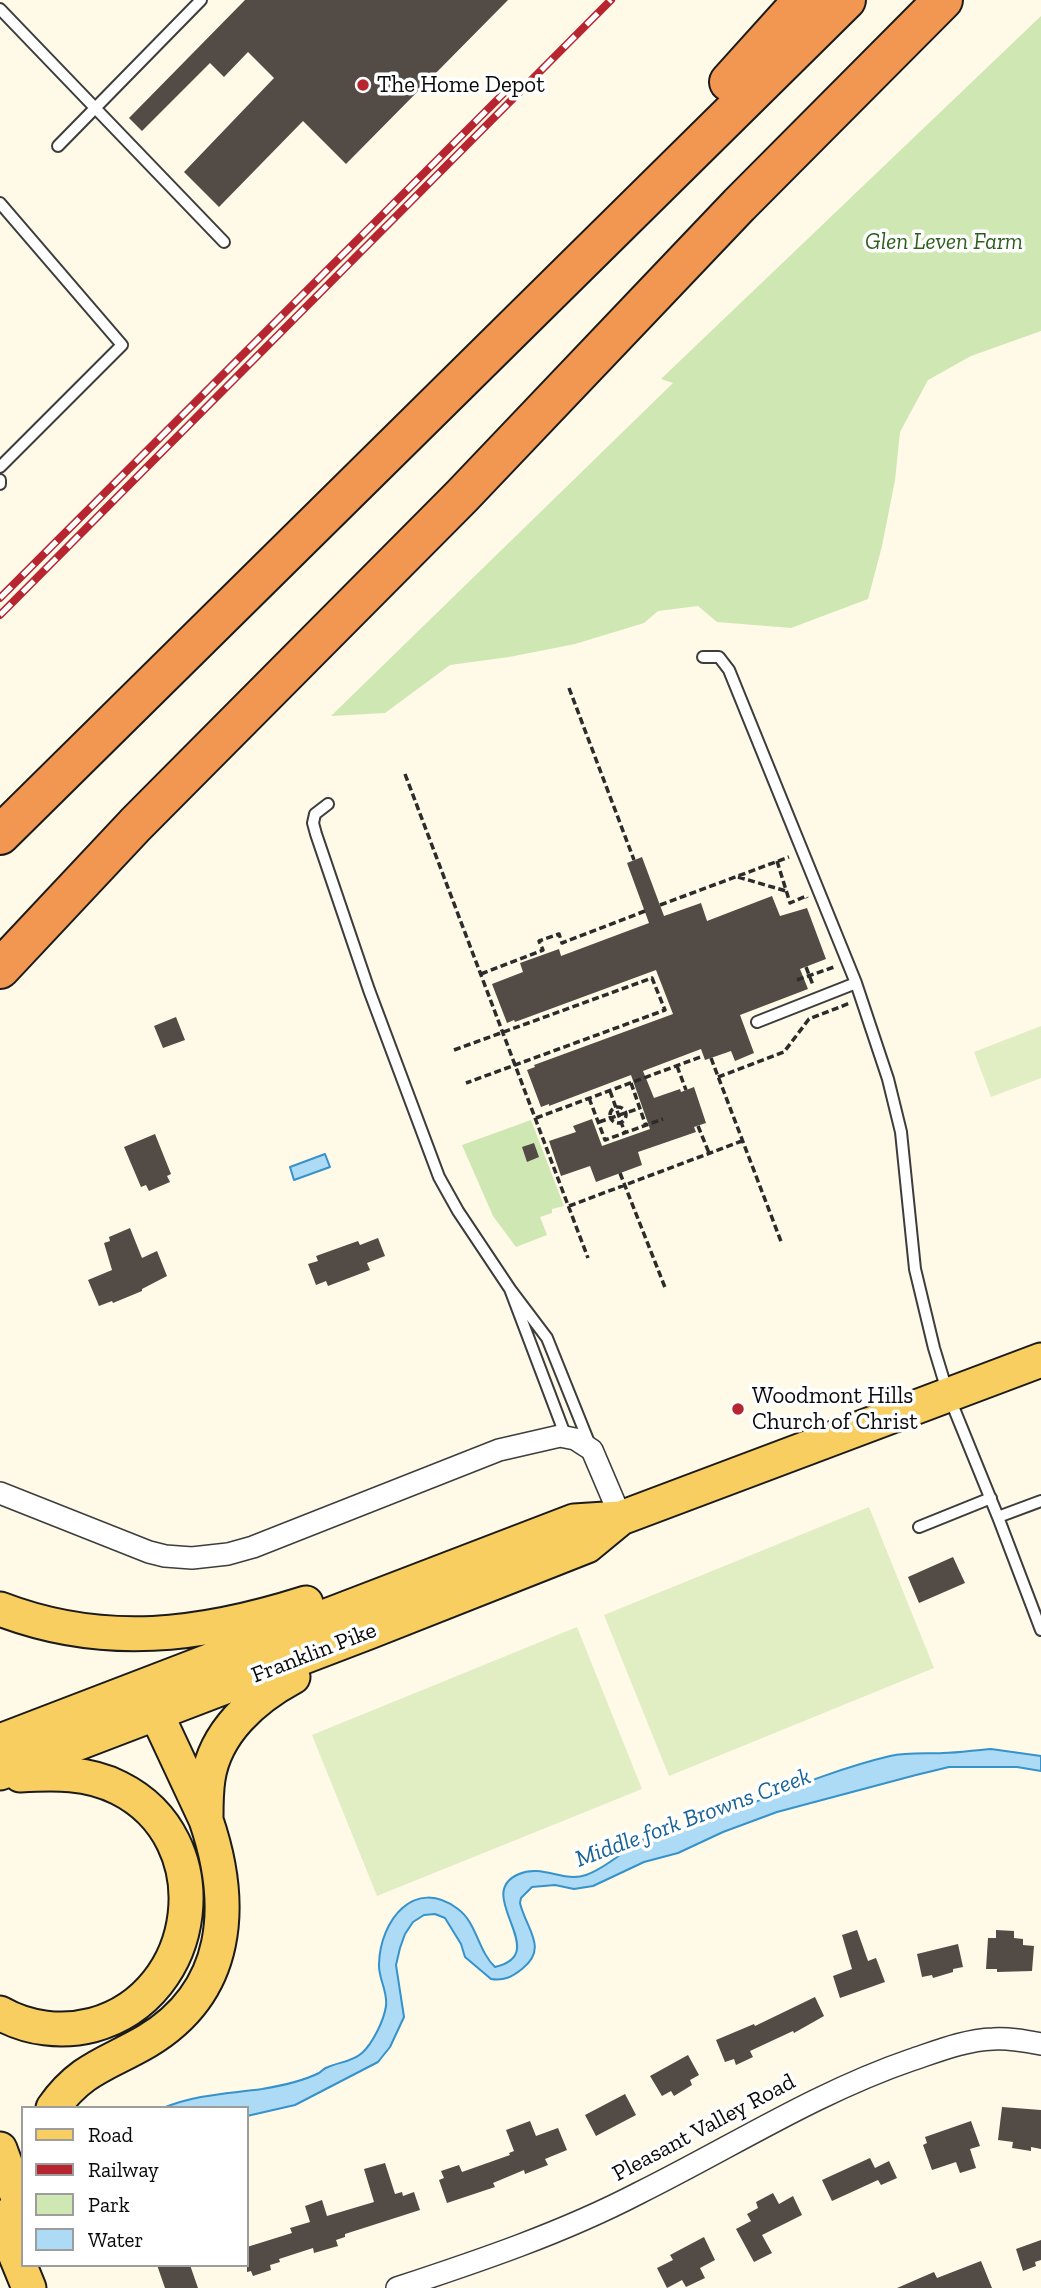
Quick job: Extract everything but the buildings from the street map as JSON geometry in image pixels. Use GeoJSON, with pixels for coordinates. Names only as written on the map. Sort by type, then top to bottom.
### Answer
{"type":"FeatureCollection","features":[{"type":"Feature","properties":{"kind":"highway"},"geometry":{"type":"LineString","coordinates":[[465,376],[803,0]]}},
{"type":"Feature","properties":{"kind":"highway"},"geometry":{"type":"LineString","coordinates":[[0,835],[846,0]]}},
{"type":"Feature","properties":{"kind":"highway"},"geometry":{"type":"LineString","coordinates":[[0,970],[136,824],[462,496],[739,205],[943,0]]}},
{"type":"Feature","properties":{"kind":"main road","name":"Franklin Pike"},"geometry":{"type":"LineString","coordinates":[[0,1741],[150,1699],[466,1578],[574,1521],[621,1518],[1041,1360]]}},
{"type":"Feature","properties":{"kind":"main road"},"geometry":{"type":"LineString","coordinates":[[0,1609],[35,1621],[87,1631],[151,1634],[231,1623],[330,1595],[466,1578]]}},
{"type":"Feature","properties":{"kind":"main road"},"geometry":{"type":"LineString","coordinates":[[206,1820],[207,1780],[211,1767],[223,1741],[249,1706],[265,1693],[466,1578]]}},
{"type":"Feature","properties":{"kind":"main road","name":"Franklin Pike"},"geometry":{"type":"LineString","coordinates":[[0,1776],[150,1699]]}},
{"type":"Feature","properties":{"kind":"main road"},"geometry":{"type":"LineString","coordinates":[[54,2106],[66,2090],[87,2072],[144,2043],[176,2021],[203,1984],[220,1939],[223,1898],[218,1858],[206,1820],[150,1699]]}},
{"type":"Feature","properties":{"kind":"main road"},"geometry":{"type":"LineString","coordinates":[[0,1776],[79,1775],[105,1782],[134,1797],[153,1815],[173,1845],[181,1863],[186,1901],[184,1924],[175,1957],[158,1983],[132,2007],[100,2023],[73,2029],[33,2026],[0,2013]]}},
{"type":"Feature","properties":{"kind":"main road"},"geometry":{"type":"LineString","coordinates":[[0,2149],[21,2207]]}},
{"type":"Feature","properties":{"kind":"main road"},"geometry":{"type":"LineString","coordinates":[[0,2217],[21,2247]]}},
{"type":"Feature","properties":{"kind":"main road"},"geometry":{"type":"LineString","coordinates":[[0,2267],[12,2288]]}},
{"type":"Feature","properties":{"kind":"street"},"geometry":{"type":"LineString","coordinates":[[0,1493],[149,1552],[174,1558],[210,1557],[253,1547],[295,1532],[499,1450],[534,1440],[566,1437],[583,1443],[592,1450],[621,1518]]}},
{"type":"Feature","properties":{"kind":"street","name":"Pleasant Valley Road"},"geometry":{"type":"LineString","coordinates":[[397,2288],[512,2249],[598,2212],[639,2193],[797,2107],[894,2066],[944,2048],[977,2041],[1005,2039],[1041,2044]]}},
{"type":"Feature","properties":{"kind":"lane"},"geometry":{"type":"LineString","coordinates":[[58,146],[201,0]]}},
{"type":"Feature","properties":{"kind":"lane"},"geometry":{"type":"LineString","coordinates":[[0,9],[224,242]]}},
{"type":"Feature","properties":{"kind":"lane"},"geometry":{"type":"LineString","coordinates":[[0,203],[122,345],[0,467]]}},
{"type":"Feature","properties":{"kind":"lane"},"geometry":{"type":"LineString","coordinates":[[703,657],[719,657],[727,665],[862,999],[900,1124],[915,1269],[933,1348],[948,1394],[1041,1630]]}},
{"type":"Feature","properties":{"kind":"lane"},"geometry":{"type":"LineString","coordinates":[[328,804],[315,814],[313,823],[316,834],[369,990],[447,1193],[510,1289],[547,1338],[592,1450]]}},
{"type":"Feature","properties":{"kind":"lane"},"geometry":{"type":"LineString","coordinates":[[757,1022],[856,983]]}},
{"type":"Feature","properties":{"kind":"lane"},"geometry":{"type":"LineString","coordinates":[[510,1289],[566,1437]]}},
{"type":"Feature","properties":{"kind":"lane"},"geometry":{"type":"LineString","coordinates":[[919,1527],[991,1498]]}},
{"type":"Feature","properties":{"kind":"lane"},"geometry":{"type":"LineString","coordinates":[[998,1517],[1041,1500]]}},
{"type":"Feature","properties":{"kind":"path"},"geometry":{"type":"LineString","coordinates":[[569,688],[634,860]]}},
{"type":"Feature","properties":{"kind":"path"},"geometry":{"type":"LineString","coordinates":[[405,774],[588,1258]]}},
{"type":"Feature","properties":{"kind":"path"},"geometry":{"type":"LineString","coordinates":[[660,905],[802,852]]}},
{"type":"Feature","properties":{"kind":"path"},"geometry":{"type":"LineString","coordinates":[[777,861],[790,903],[806,896],[811,908]]}},
{"type":"Feature","properties":{"kind":"path"},"geometry":{"type":"LineString","coordinates":[[736,877],[786,891]]}},
{"type":"Feature","properties":{"kind":"path"},"geometry":{"type":"LineString","coordinates":[[481,974],[543,950],[539,941],[558,933],[562,943],[645,911]]}},
{"type":"Feature","properties":{"kind":"path"},"geometry":{"type":"LineString","coordinates":[[797,981],[834,967],[849,1004]]}},
{"type":"Feature","properties":{"kind":"path"},"geometry":{"type":"LineString","coordinates":[[454,1050],[652,978],[664,1010],[466,1083]]}},
{"type":"Feature","properties":{"kind":"path"},"geometry":{"type":"LineString","coordinates":[[718,1077],[784,1052],[809,1019],[862,999]]}},
{"type":"Feature","properties":{"kind":"path"},"geometry":{"type":"LineString","coordinates":[[536,1118],[704,1056]]}},
{"type":"Feature","properties":{"kind":"path"},"geometry":{"type":"LineString","coordinates":[[711,1058],[782,1244]]}},
{"type":"Feature","properties":{"kind":"path"},"geometry":{"type":"LineString","coordinates":[[677,1066],[686,1090]]}},
{"type":"Feature","properties":{"kind":"path"},"geometry":{"type":"LineString","coordinates":[[631,1083],[646,1126]]}},
{"type":"Feature","properties":{"kind":"path"},"geometry":{"type":"LineString","coordinates":[[610,1091],[625,1133]]}},
{"type":"Feature","properties":{"kind":"path"},"geometry":{"type":"LineString","coordinates":[[589,1098],[605,1140],[663,1119]]}},
{"type":"Feature","properties":{"kind":"path"},"geometry":{"type":"LineString","coordinates":[[616,1107],[623,1108],[626,1112],[626,1118],[621,1123],[616,1124],[611,1118],[611,1111],[616,1107]]}},
{"type":"Feature","properties":{"kind":"path"},"geometry":{"type":"LineString","coordinates":[[598,1122],[639,1108]]}},
{"type":"Feature","properties":{"kind":"path"},"geometry":{"type":"LineString","coordinates":[[698,1126],[709,1153]]}},
{"type":"Feature","properties":{"kind":"path"},"geometry":{"type":"LineString","coordinates":[[569,1206],[743,1141]]}},
{"type":"Feature","properties":{"kind":"path"},"geometry":{"type":"LineString","coordinates":[[620,1173],[666,1290]]}},
{"type":"Feature","properties":{"kind":"green space","name":"Glen Leven Farm"},"geometry":{"type":"Polygon","coordinates":[[[1041,16],[1041,331],[971,356],[928,380],[900,432],[895,480],[868,599],[791,628],[717,622],[698,606],[658,611],[644,623],[575,644],[450,665],[385,713],[331,716],[673,383],[661,379],[1041,16]]]}},
{"type":"Feature","properties":{"kind":"green space"},"geometry":{"type":"Polygon","coordinates":[[[1041,1026],[1041,1078],[991,1097],[974,1052],[1041,1026]]]}},
{"type":"Feature","properties":{"kind":"green space"},"geometry":{"type":"Polygon","coordinates":[[[531,1120],[564,1206],[552,1209],[552,1213],[540,1217],[547,1235],[516,1247],[493,1216],[462,1145],[531,1120]]]}},
{"type":"Feature","properties":{"kind":"green space"},"geometry":{"type":"Polygon","coordinates":[[[869,1507],[934,1668],[669,1776],[604,1615],[869,1507]]]}},
{"type":"Feature","properties":{"kind":"green space"},"geometry":{"type":"Polygon","coordinates":[[[577,1627],[642,1789],[377,1896],[312,1735],[577,1627]]]}},
{"type":"Feature","properties":{"kind":"water"},"geometry":{"type":"Polygon","coordinates":[[[325,1154],[330,1167],[294,1180],[290,1167],[325,1154]]]}},
{"type":"Feature","properties":{"kind":"water"},"geometry":{"type":"Polygon","coordinates":[[[991,1749],[1041,1756],[1041,1771],[1017,1767],[949,1767],[777,1812],[723,1832],[678,1853],[644,1862],[593,1886],[574,1889],[555,1885],[532,1887],[521,1898],[520,1903],[533,1938],[534,1953],[522,1969],[508,1978],[491,1979],[465,1957],[461,1944],[445,1918],[435,1914],[424,1915],[413,1922],[400,1948],[396,1965],[404,2017],[390,2047],[378,2062],[295,2105],[248,2116],[248,2106],[168,2106],[200,2097],[291,2083],[313,2076],[327,2067],[362,2053],[377,2031],[386,2006],[379,1964],[386,1933],[402,1908],[414,1901],[427,1898],[442,1900],[458,1909],[469,1922],[495,1967],[511,1960],[517,1950],[516,1937],[503,1895],[507,1883],[519,1874],[536,1871],[569,1877],[586,1875],[654,1834],[705,1821],[820,1777],[890,1756],[991,1749]]]}},
{"type":"Feature","properties":{"kind":"railway"},"geometry":{"type":"LineString","coordinates":[[0,615],[611,0]]}},
{"type":"Feature","properties":{"kind":"railway"},"geometry":{"type":"LineString","coordinates":[[0,598],[514,83]]}},
{"type":"Feature","properties":{"kind":"place","name":"The Home Depot"},"geometry":{"type":"Point","coordinates":[363,85]}},
{"type":"Feature","properties":{"kind":"place","name":"Woodmont Hills Church of Christ"},"geometry":{"type":"Point","coordinates":[738,1409]}},
{"type":"Feature","properties":{"kind":"water label","name":"Middle fork Browns Creek"},"geometry":{"type":"Point","coordinates":[693,1818]}}]}
